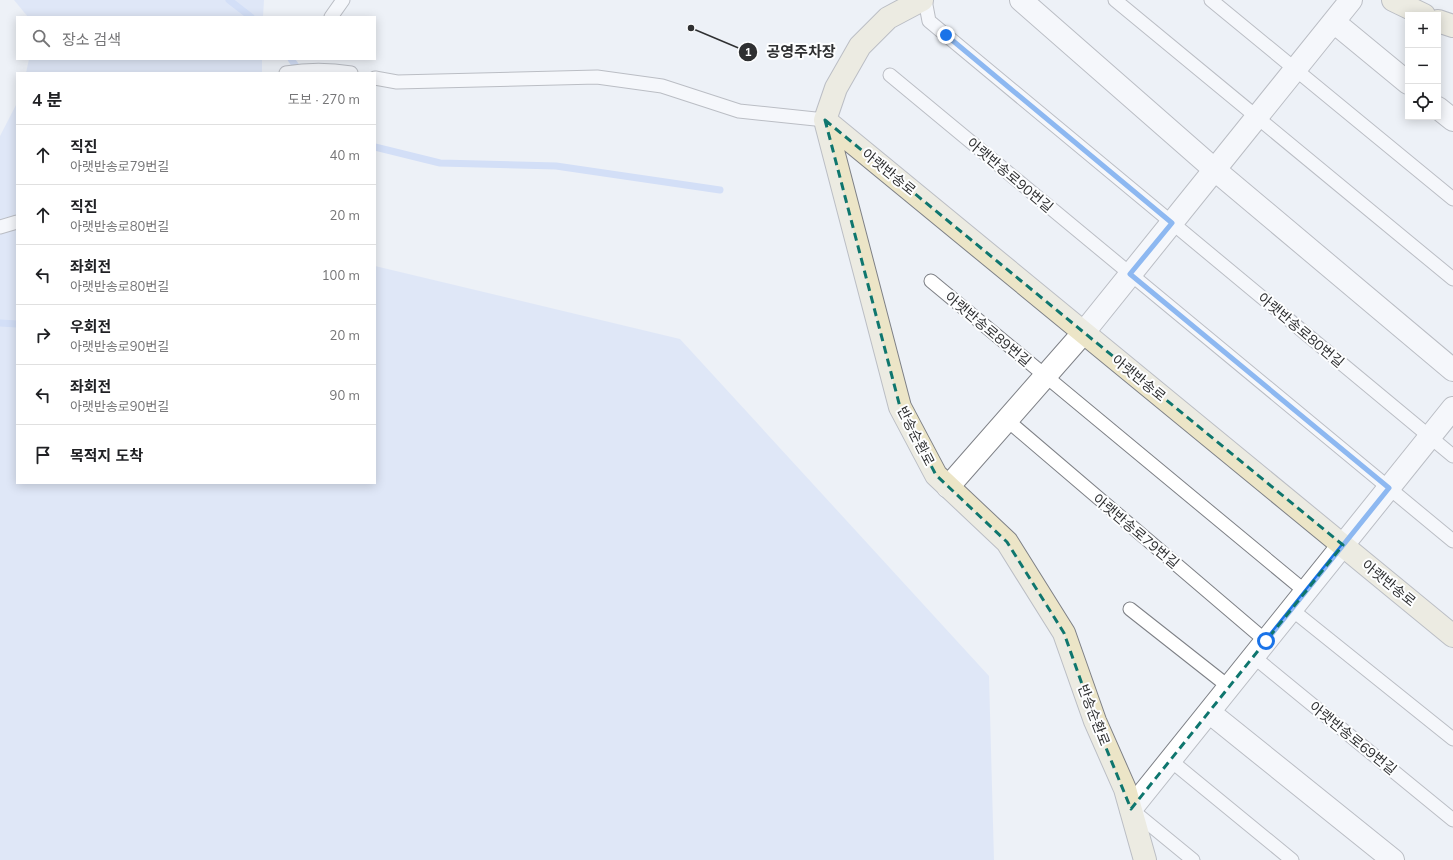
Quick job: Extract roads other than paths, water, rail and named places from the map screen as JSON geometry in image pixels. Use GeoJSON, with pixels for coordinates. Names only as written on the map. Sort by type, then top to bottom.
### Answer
{"type":"FeatureCollection","features":[{"type":"Feature","properties":{"kind":"main road"},"geometry":{"type":"LineString","coordinates":[[825,120],[836,88],[860,46],[888,18],[924,0]]}},
{"type":"Feature","properties":{"kind":"main road"},"geometry":{"type":"LineString","coordinates":[[1393,0],[1418,12]]}},
{"type":"Feature","properties":{"kind":"main road"},"geometry":{"type":"LineString","coordinates":[[1441,22],[1453,26]]}},
{"type":"Feature","properties":{"kind":"main road","name":"아랫반송로"},"geometry":{"type":"LineString","coordinates":[[825,120],[1453,636]]}},
{"type":"Feature","properties":{"kind":"main road","name":"반송순환로"},"geometry":{"type":"LineString","coordinates":[[825,120],[900,407],[936,475],[1008,542],[1064,633],[1095,721],[1125,789],[1146,860]]}},
{"type":"Feature","properties":{"kind":"street"},"geometry":{"type":"LineString","coordinates":[[1021,0],[1215,170],[1453,370]]}},
{"type":"Feature","properties":{"kind":"street"},"geometry":{"type":"LineString","coordinates":[[1084,332],[1351,0]]}},
{"type":"Feature","properties":{"kind":"street"},"geometry":{"type":"LineString","coordinates":[[1334,22],[1405,81]]}},
{"type":"Feature","properties":{"kind":"street"},"geometry":{"type":"LineString","coordinates":[[1441,110],[1453,120]]}},
{"type":"Feature","properties":{"kind":"street","name":"아랫반송로89번길"},"geometry":{"type":"LineString","coordinates":[[948,486],[1084,332]]}},
{"type":"Feature","properties":{"kind":"street"},"geometry":{"type":"LineString","coordinates":[[1131,809],[1453,408]]}},
{"type":"Feature","properties":{"kind":"street"},"geometry":{"type":"LineString","coordinates":[[1209,712],[1393,860]]}},
{"type":"Feature","properties":{"kind":"lane"},"geometry":{"type":"LineString","coordinates":[[332,16],[343,0]]}},
{"type":"Feature","properties":{"kind":"lane"},"geometry":{"type":"LineString","coordinates":[[924,0],[929,21],[1172,223]]}},
{"type":"Feature","properties":{"kind":"lane"},"geometry":{"type":"LineString","coordinates":[[1115,0],[1453,279]]}},
{"type":"Feature","properties":{"kind":"lane"},"geometry":{"type":"LineString","coordinates":[[1211,0],[1453,199]]}},
{"type":"Feature","properties":{"kind":"lane"},"geometry":{"type":"LineString","coordinates":[[288,72],[307,64],[346,72]]}},
{"type":"Feature","properties":{"kind":"lane","name":"아랫반송로90번길"},"geometry":{"type":"LineString","coordinates":[[890,75],[1130,274]]}},
{"type":"Feature","properties":{"kind":"lane"},"geometry":{"type":"LineString","coordinates":[[376,78],[397,82],[597,78],[662,86],[739,111],[825,120]]}},
{"type":"Feature","properties":{"kind":"lane"},"geometry":{"type":"LineString","coordinates":[[0,227],[16,222]]}},
{"type":"Feature","properties":{"kind":"lane","name":"아랫반송로80번길"},"geometry":{"type":"LineString","coordinates":[[1172,223],[1453,456]]}},
{"type":"Feature","properties":{"kind":"lane"},"geometry":{"type":"LineString","coordinates":[[1130,274],[1453,541]]}},
{"type":"Feature","properties":{"kind":"lane","name":"아랫반송로89번길"},"geometry":{"type":"LineString","coordinates":[[931,281],[1045,376]]}},
{"type":"Feature","properties":{"kind":"lane"},"geometry":{"type":"LineString","coordinates":[[1045,376],[1306,592]]}},
{"type":"Feature","properties":{"kind":"lane","name":"아랫반송로79번길"},"geometry":{"type":"LineString","coordinates":[[1007,420],[1260,649]]}},
{"type":"Feature","properties":{"kind":"lane"},"geometry":{"type":"LineString","coordinates":[[1130,609],[1229,687]]}},
{"type":"Feature","properties":{"kind":"lane"},"geometry":{"type":"LineString","coordinates":[[1292,609],[1453,739]]}},
{"type":"Feature","properties":{"kind":"lane","name":"아랫반송로69번길"},"geometry":{"type":"LineString","coordinates":[[1260,649],[1453,820]]}},
{"type":"Feature","properties":{"kind":"lane"},"geometry":{"type":"LineString","coordinates":[[1170,760],[1292,860]]}},
{"type":"Feature","properties":{"kind":"lane"},"geometry":{"type":"LineString","coordinates":[[1131,809],[1193,860]]}},
{"type":"Feature","properties":{"kind":"waterway"},"geometry":{"type":"LineString","coordinates":[[229,0],[250,16]]}},
{"type":"Feature","properties":{"kind":"waterway"},"geometry":{"type":"LineString","coordinates":[[292,60],[300,72]]}},
{"type":"Feature","properties":{"kind":"waterway"},"geometry":{"type":"LineString","coordinates":[[376,147],[440,163],[556,166],[720,190]]}},
{"type":"Feature","properties":{"kind":"waterway"},"geometry":{"type":"LineString","coordinates":[[0,323],[16,324]]}},
{"type":"Feature","properties":{"kind":"place","name":"공영주차장"},"geometry":{"type":"Point","coordinates":[691,28]}}]}
